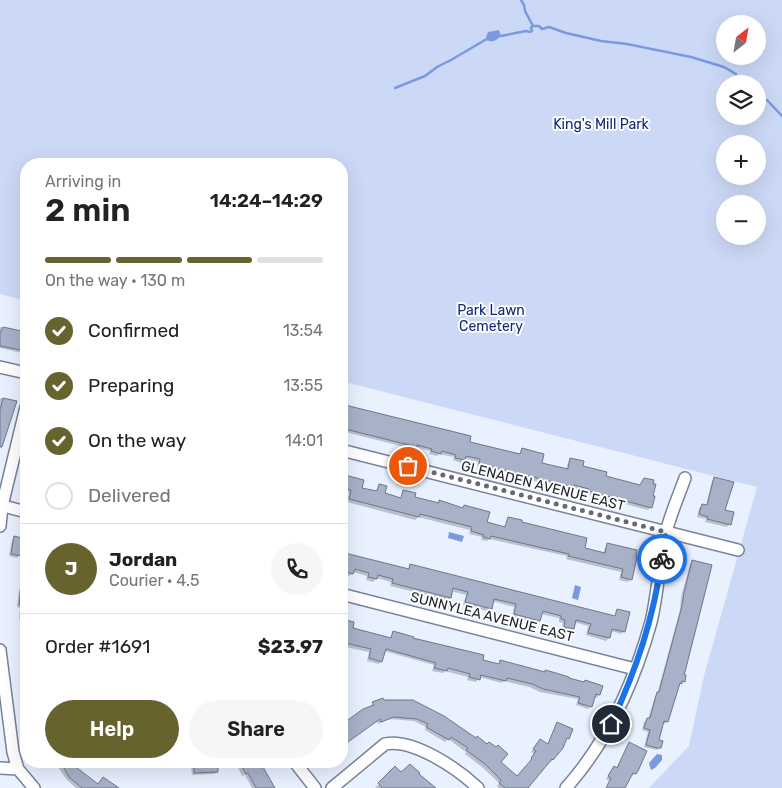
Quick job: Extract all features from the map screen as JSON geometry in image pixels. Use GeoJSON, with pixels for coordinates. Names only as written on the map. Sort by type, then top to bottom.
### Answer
{"type":"FeatureCollection","features":[{"type":"Feature","properties":{"kind":"street"},"geometry":{"type":"LineString","coordinates":[[0,367],[20,372]]}},
{"type":"Feature","properties":{"kind":"street"},"geometry":{"type":"LineString","coordinates":[[0,526],[1,506],[20,431]]}},
{"type":"Feature","properties":{"kind":"street","name":"GLENADEN AVENUE EAST"},"geometry":{"type":"LineString","coordinates":[[348,452],[738,550]]}},
{"type":"Feature","properties":{"kind":"street"},"geometry":{"type":"LineString","coordinates":[[566,788],[589,761],[602,741],[635,669],[651,620],[666,532],[685,478]]}},
{"type":"Feature","properties":{"kind":"street"},"geometry":{"type":"LineString","coordinates":[[1,506],[20,511]]}},
{"type":"Feature","properties":{"kind":"street","name":"SUNNYLEA AVENUE EAST"},"geometry":{"type":"LineString","coordinates":[[348,596],[635,669]]}},
{"type":"Feature","properties":{"kind":"street"},"geometry":{"type":"LineString","coordinates":[[0,650],[13,752],[18,769],[34,788]]}},
{"type":"Feature","properties":{"kind":"street"},"geometry":{"type":"LineString","coordinates":[[332,788],[384,744],[394,742],[404,744],[440,760],[462,774],[478,788]]}},
{"type":"Feature","properties":{"kind":"street"},"geometry":{"type":"LineString","coordinates":[[0,768],[18,769]]}},
{"type":"Feature","properties":{"kind":"street"},"geometry":{"type":"LineString","coordinates":[[299,768],[315,788]]}},
{"type":"Feature","properties":{"kind":"green space"},"geometry":{"type":"Polygon","coordinates":[[[0,0],[782,0],[782,788],[649,788],[689,746],[704,676],[757,487],[348,383],[348,158],[20,158],[20,299],[0,294],[0,0]]]}},
{"type":"Feature","properties":{"kind":"water"},"geometry":{"type":"Polygon","coordinates":[[[499,30],[501,36],[497,39],[492,41],[485,40],[488,32],[499,30]]]}},
{"type":"Feature","properties":{"kind":"water"},"geometry":{"type":"Polygon","coordinates":[[[449,532],[464,536],[462,542],[448,538],[449,532]]]}},
{"type":"Feature","properties":{"kind":"water"},"geometry":{"type":"Polygon","coordinates":[[[575,585],[581,587],[578,600],[572,598],[575,585]]]}},
{"type":"Feature","properties":{"kind":"water"},"geometry":{"type":"Polygon","coordinates":[[[657,754],[662,755],[662,760],[651,770],[649,763],[657,754]]]}},
{"type":"Feature","properties":{"kind":"building"},"geometry":{"type":"Polygon","coordinates":[[[3,327],[20,331],[20,350],[0,346],[0,333],[3,327]]]}},
{"type":"Feature","properties":{"kind":"building"},"geometry":{"type":"Polygon","coordinates":[[[3,398],[17,401],[2,447],[0,447],[0,410],[3,398]]]}},
{"type":"Feature","properties":{"kind":"building"},"geometry":{"type":"Polygon","coordinates":[[[348,406],[471,436],[470,442],[520,454],[522,448],[544,454],[542,463],[568,469],[570,458],[584,461],[583,466],[607,472],[606,476],[640,485],[644,478],[654,480],[653,484],[656,484],[653,496],[655,496],[652,508],[588,491],[589,489],[574,485],[574,487],[479,464],[480,459],[466,456],[465,460],[455,458],[456,455],[442,451],[441,454],[431,451],[432,449],[417,445],[417,447],[348,430],[348,406]]]}},
{"type":"Feature","properties":{"kind":"building"},"geometry":{"type":"Polygon","coordinates":[[[348,476],[364,480],[362,488],[377,491],[379,484],[387,486],[385,493],[401,498],[403,490],[416,493],[415,497],[439,503],[439,500],[463,508],[464,505],[490,512],[487,522],[505,527],[508,517],[587,538],[585,548],[605,553],[607,543],[637,550],[632,580],[621,577],[623,569],[491,536],[490,539],[471,531],[472,527],[420,514],[419,517],[349,499],[351,490],[348,489],[348,476]]]}},
{"type":"Feature","properties":{"kind":"building"},"geometry":{"type":"Polygon","coordinates":[[[714,477],[734,482],[725,510],[734,512],[731,525],[707,519],[708,517],[699,514],[702,504],[707,505],[714,477]]]}},
{"type":"Feature","properties":{"kind":"building"},"geometry":{"type":"Polygon","coordinates":[[[14,536],[20,538],[20,556],[11,554],[14,536]]]}},
{"type":"Feature","properties":{"kind":"building"},"geometry":{"type":"Polygon","coordinates":[[[348,554],[409,569],[410,564],[615,616],[617,609],[630,612],[625,632],[612,629],[610,638],[588,633],[591,624],[576,620],[574,629],[564,627],[565,620],[561,619],[561,616],[543,611],[540,621],[514,614],[516,604],[494,599],[492,609],[465,602],[468,592],[453,588],[451,598],[392,583],[393,579],[378,575],[377,579],[368,577],[369,573],[355,569],[353,574],[348,572],[348,554]]]}},
{"type":"Feature","properties":{"kind":"building"},"geometry":{"type":"Polygon","coordinates":[[[692,560],[712,565],[684,674],[686,675],[685,682],[682,681],[682,684],[680,683],[668,722],[664,721],[659,740],[663,741],[661,748],[657,748],[646,745],[650,730],[644,728],[647,718],[650,718],[657,692],[659,692],[692,560]]]}},
{"type":"Feature","properties":{"kind":"building"},"geometry":{"type":"Polygon","coordinates":[[[348,621],[354,622],[353,628],[391,638],[393,631],[413,638],[484,655],[483,660],[499,664],[500,660],[603,686],[600,695],[596,694],[592,707],[578,703],[580,697],[543,689],[532,684],[507,678],[506,681],[481,675],[480,680],[469,677],[470,674],[448,668],[447,671],[434,668],[436,663],[386,649],[382,662],[369,658],[371,649],[348,644],[348,621]]]}},
{"type":"Feature","properties":{"kind":"building"},"geometry":{"type":"Polygon","coordinates":[[[383,698],[384,700],[413,700],[444,716],[487,744],[489,742],[496,747],[498,745],[508,754],[501,762],[517,776],[532,759],[536,751],[533,749],[540,739],[548,744],[557,722],[573,729],[563,748],[528,788],[505,788],[499,783],[501,780],[485,764],[466,750],[468,748],[451,737],[449,740],[426,727],[428,724],[417,719],[394,717],[381,722],[380,719],[348,742],[348,720],[363,709],[374,705],[372,702],[383,698]]]}},
{"type":"Feature","properties":{"kind":"building"},"geometry":{"type":"Polygon","coordinates":[[[629,742],[647,751],[638,771],[636,774],[633,773],[625,788],[606,788],[611,778],[608,776],[614,766],[617,768],[629,742]]]}},
{"type":"Feature","properties":{"kind":"building"},"geometry":{"type":"Polygon","coordinates":[[[410,764],[436,788],[382,788],[378,783],[395,766],[401,772],[410,764]]]}},
{"type":"Feature","properties":{"kind":"building"},"geometry":{"type":"Polygon","coordinates":[[[64,768],[77,768],[98,784],[103,777],[119,788],[82,788],[69,777],[64,768]]]}},
{"type":"Feature","properties":{"kind":"building"},"geometry":{"type":"Polygon","coordinates":[[[194,768],[218,768],[218,772],[194,773],[194,768]]]}},
{"type":"Feature","properties":{"kind":"building"},"geometry":{"type":"Polygon","coordinates":[[[243,768],[264,768],[275,788],[256,788],[248,773],[246,774],[243,768]]]}},
{"type":"Feature","properties":{"kind":"waterway"},"geometry":{"type":"LineString","coordinates":[[521,0],[533,26],[539,26],[542,29],[549,27],[601,41],[627,44],[691,57],[724,67],[736,74]]}},
{"type":"Feature","properties":{"kind":"waterway"},"geometry":{"type":"LineString","coordinates":[[501,36],[526,31],[530,32],[533,26]]}},
{"type":"Feature","properties":{"kind":"waterway"},"geometry":{"type":"LineString","coordinates":[[395,88],[425,76],[437,67],[485,40]]}},
{"type":"Feature","properties":{"kind":"waterway"},"geometry":{"type":"LineString","coordinates":[[767,100],[782,116]]}},
{"type":"Feature","properties":{"kind":"way so far"},"geometry":{"type":"LineString","coordinates":[[408,466],[666,532],[662,559]]}},
{"type":"Feature","properties":{"kind":"route"},"geometry":{"type":"LineString","coordinates":[[611,724],[644,644],[658,587],[662,559]]}},
{"type":"Feature","properties":{"kind":"park label","name":"King's Mill Park"},"geometry":{"type":"Point","coordinates":[601,124]}},
{"type":"Feature","properties":{"kind":"park label","name":"Park Lawn Cemetery"},"geometry":{"type":"Point","coordinates":[491,318]}}]}
